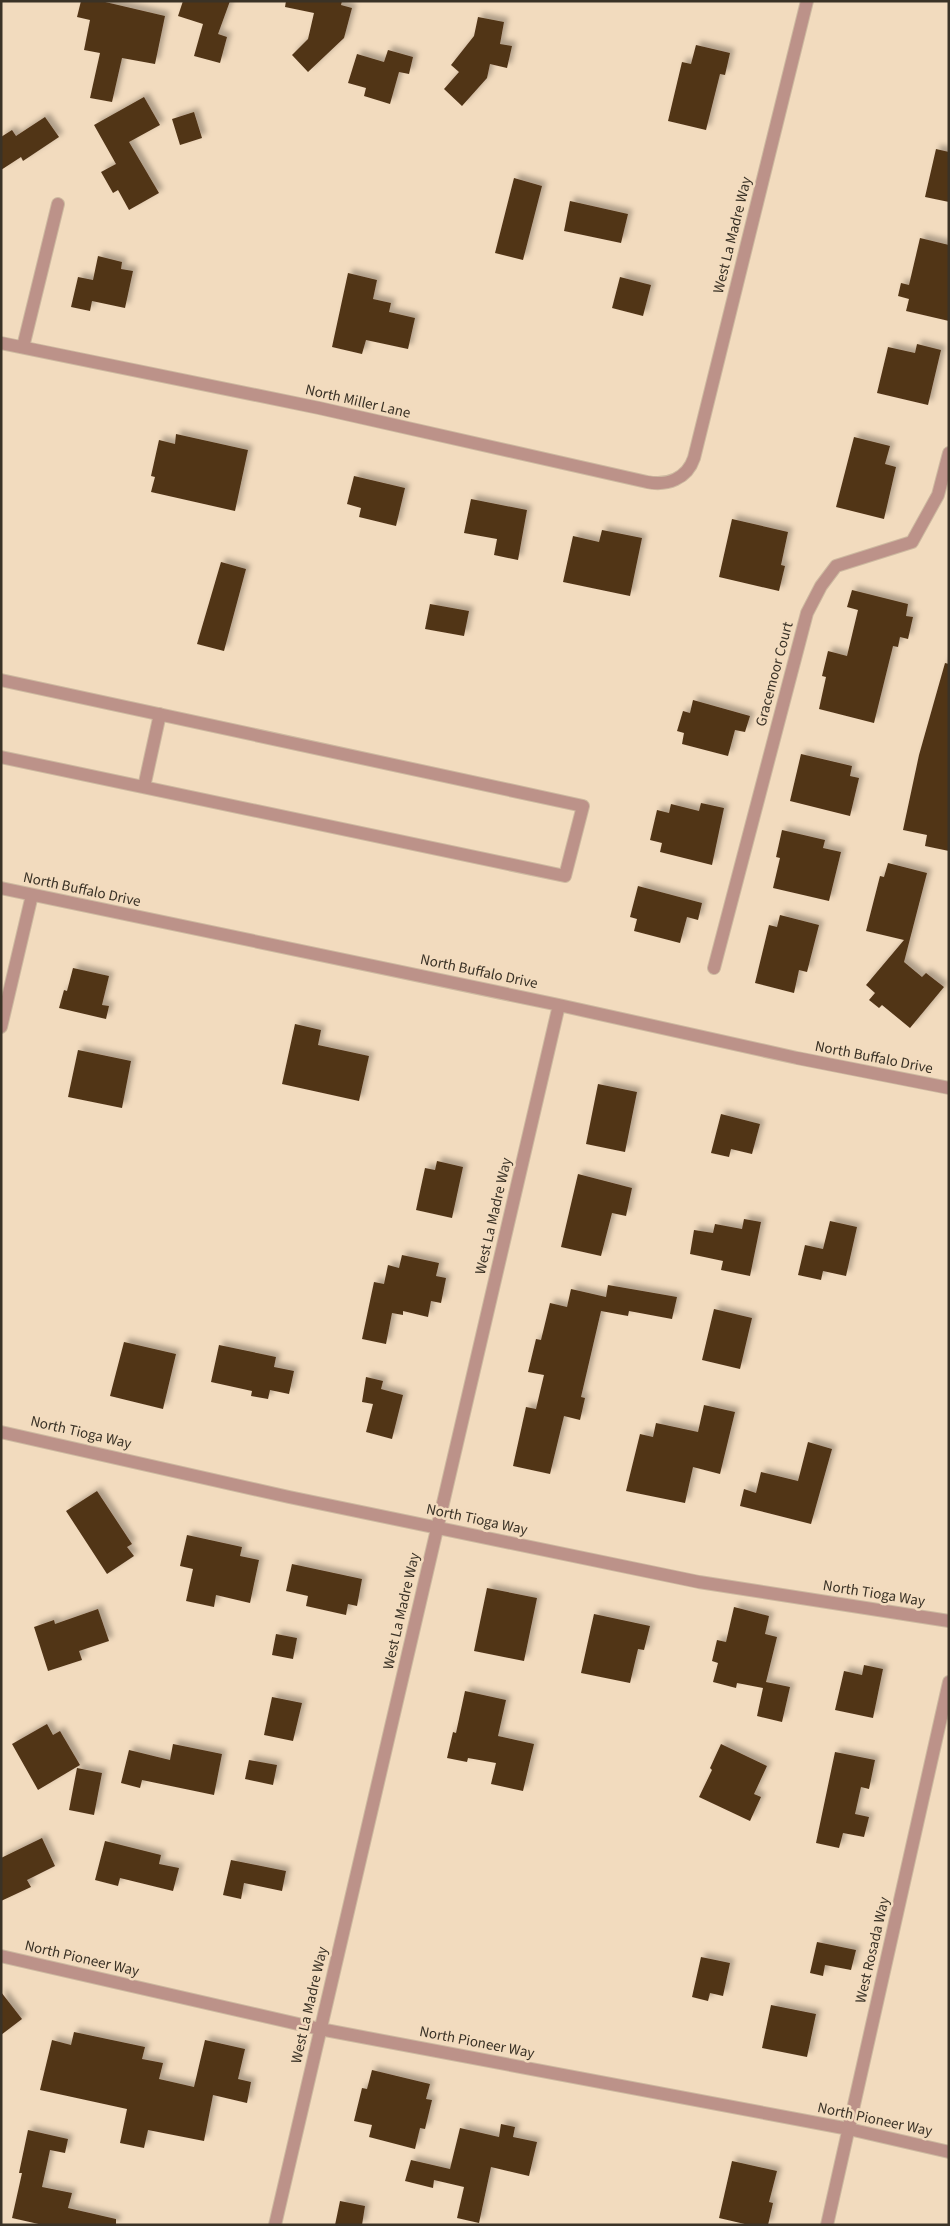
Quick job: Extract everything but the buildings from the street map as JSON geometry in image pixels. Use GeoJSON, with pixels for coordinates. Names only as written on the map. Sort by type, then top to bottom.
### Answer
{"type":"FeatureCollection","features":[{"type":"Feature","properties":{"kind":"street","name":"West La Madre Way"},"geometry":{"type":"LineString","coordinates":[[684,475],[692,465],[694,458],[807,1]]}},
{"type":"Feature","properties":{"kind":"street"},"geometry":{"type":"LineString","coordinates":[[23,347],[58,204]]}},
{"type":"Feature","properties":{"kind":"street","name":"North Miller Lane"},"geometry":{"type":"LineString","coordinates":[[1,343],[319,408],[647,482],[667,482],[684,475]]}},
{"type":"Feature","properties":{"kind":"street","name":"Gracemoor Court"},"geometry":{"type":"LineString","coordinates":[[714,968],[807,613],[821,586],[836,566],[912,542],[938,495],[949,453]]}},
{"type":"Feature","properties":{"kind":"street"},"geometry":{"type":"LineString","coordinates":[[1,680],[583,806],[565,876],[1,757]]}},
{"type":"Feature","properties":{"kind":"street"},"geometry":{"type":"LineString","coordinates":[[144,787],[160,714]]}},
{"type":"Feature","properties":{"kind":"street","name":"North Buffalo Drive"},"geometry":{"type":"LineString","coordinates":[[1,888],[560,1005],[797,1058],[949,1088]]}},
{"type":"Feature","properties":{"kind":"street"},"geometry":{"type":"LineString","coordinates":[[1,1027],[32,895]]}},
{"type":"Feature","properties":{"kind":"street","name":"West La Madre Way"},"geometry":{"type":"LineString","coordinates":[[275,2225],[560,1005]]}},
{"type":"Feature","properties":{"kind":"street","name":"North Tioga Way"},"geometry":{"type":"LineString","coordinates":[[1,1432],[437,1528],[699,1582],[949,1621]]}},
{"type":"Feature","properties":{"kind":"street","name":"West Rosada Way"},"geometry":{"type":"LineString","coordinates":[[827,2225],[949,1682]]}},
{"type":"Feature","properties":{"kind":"street","name":"North Pioneer Way"},"geometry":{"type":"LineString","coordinates":[[1,1956],[320,2029],[849,2129],[949,2152]]}}]}
